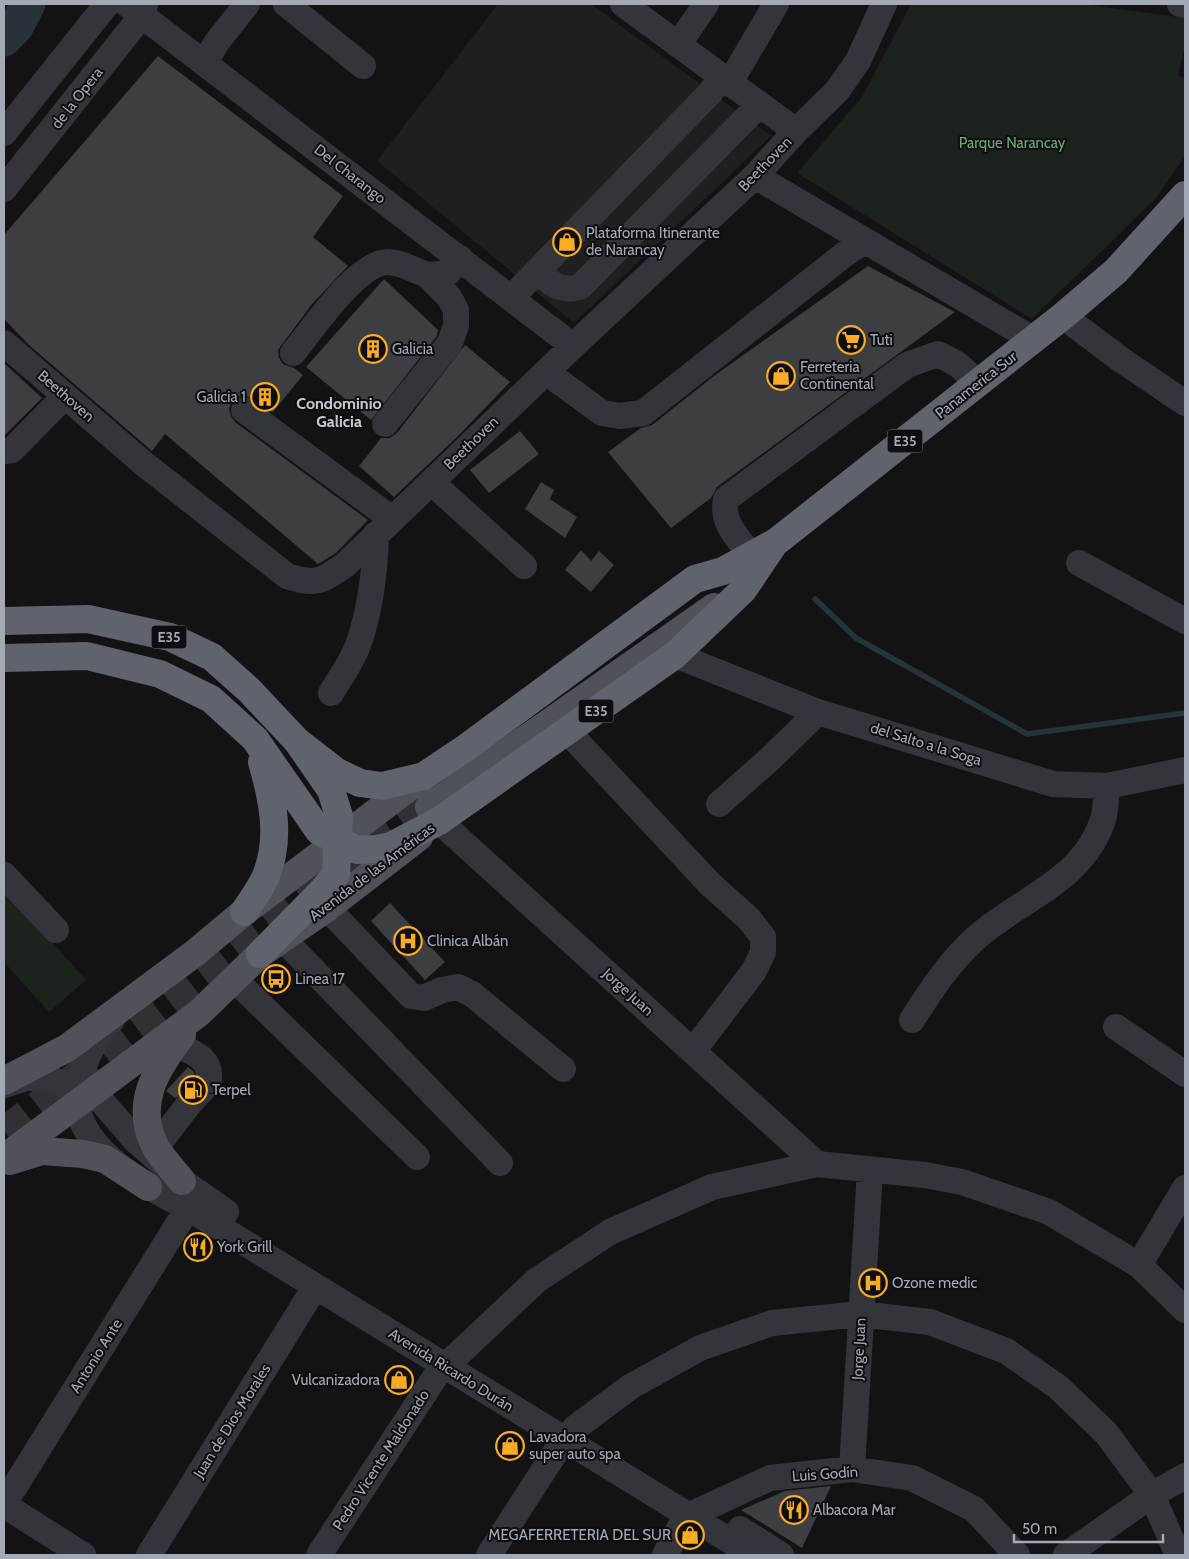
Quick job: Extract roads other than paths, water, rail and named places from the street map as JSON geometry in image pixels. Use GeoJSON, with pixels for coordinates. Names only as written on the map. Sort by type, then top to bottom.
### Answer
{"type":"FeatureCollection","features":[{"type":"Feature","properties":{"kind":"highway","name":"E35"},"geometry":{"type":"LineString","coordinates":[[1034,340],[1116,271],[1185,195]]}},
{"type":"Feature","properties":{"kind":"highway","name":"Panamerica Sur"},"geometry":{"type":"LineString","coordinates":[[776,542],[1034,340]]}},
{"type":"Feature","properties":{"kind":"highway","name":"Avenida de las Américas"},"geometry":{"type":"LineString","coordinates":[[428,801],[468,748],[695,579],[723,571],[776,542]]}},
{"type":"Feature","properties":{"kind":"highway","name":"Avenida de las Américas"},"geometry":{"type":"LineString","coordinates":[[428,801],[567,731],[675,655],[743,590],[776,542]]}},
{"type":"Feature","properties":{"kind":"highway","name":"E35"},"geometry":{"type":"LineString","coordinates":[[4,621],[88,619],[170,637],[212,657],[249,690],[297,742],[337,772],[360,783],[382,786],[428,801],[391,846],[357,850],[338,842],[316,828],[255,740],[211,699],[160,674],[87,656],[4,658]]}},
{"type":"Feature","properties":{"kind":"highway"},"geometry":{"type":"LineString","coordinates":[[244,912],[266,877],[274,850],[273,801],[255,740]]}},
{"type":"Feature","properties":{"kind":"highway"},"geometry":{"type":"LineString","coordinates":[[260,954],[324,889],[336,874],[339,816],[331,790],[297,742]]}},
{"type":"Feature","properties":{"kind":"main road","name":"Avenida de las Américas"},"geometry":{"type":"LineString","coordinates":[[4,1081],[67,1048],[195,953],[244,912],[338,842],[428,801],[710,610],[743,590]]}},
{"type":"Feature","properties":{"kind":"main road","name":"Avenida de las Américas"},"geometry":{"type":"LineString","coordinates":[[4,1158],[82,1094],[199,1014],[260,954],[327,908],[428,801]]}},
{"type":"Feature","properties":{"kind":"main road"},"geometry":{"type":"LineString","coordinates":[[182,1181],[156,1147],[146,1117],[150,1085],[163,1060],[199,1014]]}},
{"type":"Feature","properties":{"kind":"main road"},"geometry":{"type":"LineString","coordinates":[[4,1163],[42,1151],[84,1154],[104,1160],[148,1187]]}},
{"type":"Feature","properties":{"kind":"street"},"geometry":{"type":"LineString","coordinates":[[4,133],[107,4]]}},
{"type":"Feature","properties":{"kind":"street"},"geometry":{"type":"LineString","coordinates":[[205,62],[217,42],[247,4]]}},
{"type":"Feature","properties":{"kind":"street"},"geometry":{"type":"LineString","coordinates":[[286,4],[363,66]]}},
{"type":"Feature","properties":{"kind":"street"},"geometry":{"type":"LineString","coordinates":[[622,4],[796,131]]}},
{"type":"Feature","properties":{"kind":"street"},"geometry":{"type":"LineString","coordinates":[[678,45],[706,4]]}},
{"type":"Feature","properties":{"kind":"street"},"geometry":{"type":"LineString","coordinates":[[511,298],[709,94],[725,81],[776,4]]}},
{"type":"Feature","properties":{"kind":"street","name":"Beethoven"},"geometry":{"type":"LineString","coordinates":[[4,342],[143,463],[286,576],[309,582],[325,578],[345,565],[573,346],[755,176],[796,131],[837,91],[849,76],[884,4]]}},
{"type":"Feature","properties":{"kind":"street"},"geometry":{"type":"LineString","coordinates":[[1180,4],[1185,5]]}},
{"type":"Feature","properties":{"kind":"street","name":"Del Charango"},"geometry":{"type":"LineString","coordinates":[[138,7],[205,62],[573,346]]}},
{"type":"Feature","properties":{"kind":"street","name":"de la Opera"},"geometry":{"type":"LineString","coordinates":[[4,189],[138,7]]}},
{"type":"Feature","properties":{"kind":"street"},"geometry":{"type":"LineString","coordinates":[[537,271],[560,289],[570,290],[580,287],[759,105]]}},
{"type":"Feature","properties":{"kind":"street"},"geometry":{"type":"LineString","coordinates":[[755,176],[1034,340]]}},
{"type":"Feature","properties":{"kind":"street"},"geometry":{"type":"LineString","coordinates":[[546,372],[602,413],[620,416],[643,412],[845,254],[865,241]]}},
{"type":"Feature","properties":{"kind":"street"},"geometry":{"type":"LineString","coordinates":[[427,274],[448,273],[460,258]]}},
{"type":"Feature","properties":{"kind":"street"},"geometry":{"type":"LineString","coordinates":[[293,353],[351,281],[366,270],[387,262],[407,266],[427,274],[449,297],[456,310],[456,325],[450,343],[385,424]]}},
{"type":"Feature","properties":{"kind":"street"},"geometry":{"type":"LineString","coordinates":[[1063,316],[1120,359],[1185,403]]}},
{"type":"Feature","properties":{"kind":"street"},"geometry":{"type":"LineString","coordinates":[[751,555],[730,528],[723,512],[726,499],[906,366],[938,354],[957,364],[979,383]]}},
{"type":"Feature","properties":{"kind":"street"},"geometry":{"type":"LineString","coordinates":[[4,451],[12,450],[65,396]]}},
{"type":"Feature","properties":{"kind":"street"},"geometry":{"type":"LineString","coordinates":[[244,410],[384,526],[369,609],[358,647],[331,693]]}},
{"type":"Feature","properties":{"kind":"street"},"geometry":{"type":"LineString","coordinates":[[431,482],[524,566]]}},
{"type":"Feature","properties":{"kind":"street"},"geometry":{"type":"LineString","coordinates":[[1079,563],[1185,621]]}},
{"type":"Feature","properties":{"kind":"street","name":"del Salto a la Soga"},"geometry":{"type":"LineString","coordinates":[[675,655],[818,712],[1053,784],[1107,786],[1185,770]]}},
{"type":"Feature","properties":{"kind":"street"},"geometry":{"type":"LineString","coordinates":[[718,804],[771,758],[818,712]]}},
{"type":"Feature","properties":{"kind":"street"},"geometry":{"type":"LineString","coordinates":[[567,731],[710,884],[749,919],[763,937],[763,952],[754,971],[693,1051]]}},
{"type":"Feature","properties":{"kind":"street"},"geometry":{"type":"LineString","coordinates":[[912,1020],[941,974],[978,937],[1071,870],[1088,847],[1104,816],[1107,786]]}},
{"type":"Feature","properties":{"kind":"street","name":"Jorge Juan"},"geometry":{"type":"LineString","coordinates":[[428,801],[693,1051],[817,1164]]}},
{"type":"Feature","properties":{"kind":"street"},"geometry":{"type":"LineString","coordinates":[[4,875],[56,930]]}},
{"type":"Feature","properties":{"kind":"street"},"geometry":{"type":"LineString","coordinates":[[327,908],[411,996],[424,998],[442,990],[458,987],[472,994],[562,1069]]}},
{"type":"Feature","properties":{"kind":"street"},"geometry":{"type":"LineString","coordinates":[[283,939],[500,1163]]}},
{"type":"Feature","properties":{"kind":"street"},"geometry":{"type":"LineString","coordinates":[[235,980],[417,1157]]}},
{"type":"Feature","properties":{"kind":"street"},"geometry":{"type":"LineString","coordinates":[[4,1085],[26,1078],[46,1078],[82,1094],[90,1049],[110,1022],[138,995]]}},
{"type":"Feature","properties":{"kind":"street"},"geometry":{"type":"LineString","coordinates":[[1116,1026],[1185,1074]]}},
{"type":"Feature","properties":{"kind":"street"},"geometry":{"type":"LineString","coordinates":[[175,1044],[203,1058],[210,1071],[209,1080]]}},
{"type":"Feature","properties":{"kind":"street","name":"Avenida Ricardo Durán"},"geometry":{"type":"LineString","coordinates":[[450,1360],[315,1287],[188,1208],[148,1187],[98,1146],[83,1125],[82,1094],[104,1104],[135,1140],[182,1181],[212,1203],[450,1360],[569,1434],[698,1512],[780,1555]]}},
{"type":"Feature","properties":{"kind":"street"},"geometry":{"type":"LineString","coordinates":[[156,1147],[186,1108]]}},
{"type":"Feature","properties":{"kind":"street","name":"Pedro Vicente Maldonado"},"geometry":{"type":"LineString","coordinates":[[319,1555],[450,1360],[537,1280],[610,1232],[712,1187],[817,1164],[925,1175],[962,1182],[1002,1194],[1049,1212],[1139,1264],[1185,1310]]}},
{"type":"Feature","properties":{"kind":"street","name":"Jorge Juan"},"geometry":{"type":"LineString","coordinates":[[852,1469],[870,1170]]}},
{"type":"Feature","properties":{"kind":"street"},"geometry":{"type":"LineString","coordinates":[[1139,1264],[1185,1188]]}},
{"type":"Feature","properties":{"kind":"street","name":"Antonio Ante"},"geometry":{"type":"LineString","coordinates":[[4,1505],[188,1208]]}},
{"type":"Feature","properties":{"kind":"street","name":"Juan de Dios Morales"},"geometry":{"type":"LineString","coordinates":[[149,1555],[315,1287]]}},
{"type":"Feature","properties":{"kind":"street"},"geometry":{"type":"LineString","coordinates":[[489,1555],[569,1434],[630,1387],[700,1348],[772,1323],[860,1314],[930,1322],[1006,1352],[1058,1387],[1106,1433],[1152,1495],[1178,1555]]}},
{"type":"Feature","properties":{"kind":"street","name":"Luis Godín"},"geometry":{"type":"LineString","coordinates":[[665,1555],[680,1527],[698,1512],[770,1478],[852,1469],[912,1478],[974,1509],[1017,1555]]}},
{"type":"Feature","properties":{"kind":"street"},"geometry":{"type":"LineString","coordinates":[[1066,1555],[1152,1495],[1185,1476]]}},
{"type":"Feature","properties":{"kind":"street"},"geometry":{"type":"LineString","coordinates":[[4,1505],[83,1555]]}},
{"type":"Feature","properties":{"kind":"street","name":"Avenida Ricardo Durán"},"geometry":{"type":"LineString","coordinates":[[698,1512],[753,1555]]}},
{"type":"Feature","properties":{"kind":"waterway"},"geometry":{"type":"LineString","coordinates":[[4,39],[16,27],[28,4]]}},
{"type":"Feature","properties":{"kind":"waterway"},"geometry":{"type":"LineString","coordinates":[[815,599],[856,638],[1027,734],[1185,713]]}},
{"type":"Feature","properties":{"kind":"tunnel"},"geometry":{"type":"LineString","coordinates":[[4,1131],[301,901],[429,807]]}},
{"type":"Feature","properties":{"kind":"tunnel"},"geometry":{"type":"LineString","coordinates":[[186,1108],[209,1080]]}},
{"type":"Feature","properties":{"kind":"place","name":"Plataforma Itinerante de Narancay"},"geometry":{"type":"Point","coordinates":[567,242]}},
{"type":"Feature","properties":{"kind":"place","name":"Tuti"},"geometry":{"type":"Point","coordinates":[851,340]}},
{"type":"Feature","properties":{"kind":"place","name":"Galicia"},"geometry":{"type":"Point","coordinates":[373,349]}},
{"type":"Feature","properties":{"kind":"place","name":"Ferreteria Continental"},"geometry":{"type":"Point","coordinates":[781,376]}},
{"type":"Feature","properties":{"kind":"place","name":"Galicia 1"},"geometry":{"type":"Point","coordinates":[265,397]}},
{"type":"Feature","properties":{"kind":"place","name":"Clinica Albán"},"geometry":{"type":"Point","coordinates":[408,941]}},
{"type":"Feature","properties":{"kind":"place","name":"Linea 17"},"geometry":{"type":"Point","coordinates":[276,979]}},
{"type":"Feature","properties":{"kind":"place","name":"Terpel"},"geometry":{"type":"Point","coordinates":[193,1090]}},
{"type":"Feature","properties":{"kind":"place","name":"York Grill"},"geometry":{"type":"Point","coordinates":[198,1247]}},
{"type":"Feature","properties":{"kind":"place","name":"Ozone medic"},"geometry":{"type":"Point","coordinates":[873,1283]}},
{"type":"Feature","properties":{"kind":"place","name":"Vulcanizadora"},"geometry":{"type":"Point","coordinates":[399,1380]}},
{"type":"Feature","properties":{"kind":"place","name":"Lavadora super auto spa"},"geometry":{"type":"Point","coordinates":[510,1446]}},
{"type":"Feature","properties":{"kind":"place","name":"Albacora Mar"},"geometry":{"type":"Point","coordinates":[794,1510]}},
{"type":"Feature","properties":{"kind":"place","name":"MEGAFERRETERIA DEL SUR"},"geometry":{"type":"Point","coordinates":[690,1535]}},
{"type":"Feature","properties":{"kind":"district","name":"Condominio Galicia"},"geometry":{"type":"Point","coordinates":[339,412]}},
{"type":"Feature","properties":{"kind":"park label","name":"Parque Narancay"},"geometry":{"type":"Point","coordinates":[1012,143]}}]}
